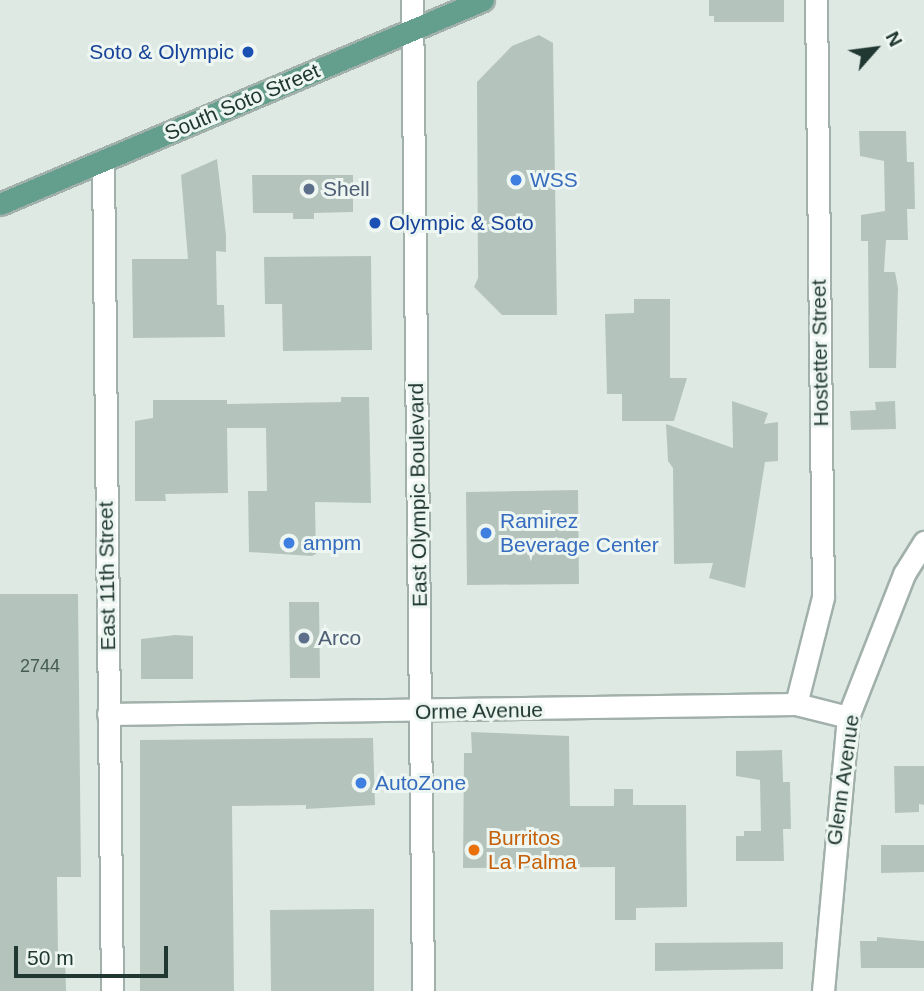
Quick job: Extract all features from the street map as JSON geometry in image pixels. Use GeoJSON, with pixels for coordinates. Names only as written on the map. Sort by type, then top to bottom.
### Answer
{"type":"FeatureCollection","features":[{"type":"Feature","properties":{"kind":"main road","name":"South Soto Street"},"geometry":{"type":"LineString","coordinates":[[0,204],[483,0]]}},
{"type":"Feature","properties":{"kind":"street","name":"East Olympic Boulevard"},"geometry":{"type":"LineString","coordinates":[[412,0],[423,991]]}},
{"type":"Feature","properties":{"kind":"street","name":"Hostetter Street"},"geometry":{"type":"LineString","coordinates":[[796,704],[823,597],[816,0]]}},
{"type":"Feature","properties":{"kind":"street","name":"East 11th Street"},"geometry":{"type":"LineString","coordinates":[[103,161],[111,991]]}},
{"type":"Feature","properties":{"kind":"street","name":"Glenn Avenue"},"geometry":{"type":"LineString","coordinates":[[823,991],[848,717],[904,574],[924,542]]}},
{"type":"Feature","properties":{"kind":"street","name":"Orme Avenue"},"geometry":{"type":"LineString","coordinates":[[108,714],[421,712],[796,704],[848,717]]}},
{"type":"Feature","properties":{"kind":"building"},"geometry":{"type":"Polygon","coordinates":[[[709,0],[784,0],[784,22],[714,22],[714,16],[709,16],[709,0]]]}},
{"type":"Feature","properties":{"kind":"building","name":"WSS"},"geometry":{"type":"Polygon","coordinates":[[[539,35],[553,43],[557,315],[502,315],[474,287],[478,278],[477,82],[512,46],[539,35]]]}},
{"type":"Feature","properties":{"kind":"building"},"geometry":{"type":"Polygon","coordinates":[[[859,131],[906,131],[907,162],[914,162],[915,209],[907,209],[908,240],[886,240],[884,272],[895,272],[898,288],[896,368],[869,368],[868,241],[861,241],[861,215],[885,211],[884,161],[860,156],[859,131]]]}},
{"type":"Feature","properties":{"kind":"building"},"geometry":{"type":"Polygon","coordinates":[[[217,159],[226,252],[216,251],[217,305],[224,305],[225,337],[133,338],[132,259],[188,259],[181,175],[217,159]]]}},
{"type":"Feature","properties":{"kind":"building"},"geometry":{"type":"Polygon","coordinates":[[[252,175],[353,175],[353,212],[314,213],[314,219],[293,219],[293,213],[253,213],[252,175]]]}},
{"type":"Feature","properties":{"kind":"building"},"geometry":{"type":"Polygon","coordinates":[[[371,256],[372,350],[283,351],[282,304],[265,304],[264,257],[371,256]]]}},
{"type":"Feature","properties":{"kind":"building"},"geometry":{"type":"Polygon","coordinates":[[[634,299],[670,299],[670,378],[687,378],[674,421],[622,421],[622,394],[607,394],[605,314],[634,313],[634,299]]]}},
{"type":"Feature","properties":{"kind":"building"},"geometry":{"type":"Polygon","coordinates":[[[341,397],[369,397],[371,503],[315,502],[316,554],[312,556],[249,552],[248,491],[267,491],[266,428],[227,428],[228,493],[165,494],[166,501],[135,501],[135,421],[153,418],[153,400],[227,400],[227,404],[341,402],[341,397]]]}},
{"type":"Feature","properties":{"kind":"building"},"geometry":{"type":"Polygon","coordinates":[[[732,401],[768,413],[764,424],[778,422],[778,461],[765,462],[745,588],[709,578],[713,563],[674,564],[673,468],[668,461],[666,424],[733,448],[732,401]]]}},
{"type":"Feature","properties":{"kind":"building"},"geometry":{"type":"Polygon","coordinates":[[[895,401],[896,429],[851,430],[850,411],[876,410],[875,402],[895,401]]]}},
{"type":"Feature","properties":{"kind":"building"},"geometry":{"type":"Polygon","coordinates":[[[578,490],[579,584],[467,585],[466,492],[578,490]]]}},
{"type":"Feature","properties":{"kind":"building"},"geometry":{"type":"Polygon","coordinates":[[[0,594],[78,594],[81,877],[57,877],[58,953],[65,952],[66,991],[0,991],[0,594]]]}},
{"type":"Feature","properties":{"kind":"building"},"geometry":{"type":"Polygon","coordinates":[[[289,602],[319,602],[320,678],[290,678],[289,602]]]}},
{"type":"Feature","properties":{"kind":"building"},"geometry":{"type":"Polygon","coordinates":[[[193,636],[193,679],[141,679],[141,639],[193,636]]]}},
{"type":"Feature","properties":{"kind":"building"},"geometry":{"type":"Polygon","coordinates":[[[471,732],[569,736],[570,806],[614,806],[614,789],[633,789],[633,805],[686,805],[687,907],[636,908],[636,920],[615,920],[615,867],[463,868],[464,753],[472,753],[471,732]]]}},
{"type":"Feature","properties":{"kind":"building"},"geometry":{"type":"Polygon","coordinates":[[[373,738],[375,805],[306,809],[306,805],[232,806],[234,991],[140,991],[140,740],[373,738]]]}},
{"type":"Feature","properties":{"kind":"building"},"geometry":{"type":"Polygon","coordinates":[[[782,750],[783,782],[790,782],[791,829],[783,829],[784,861],[736,861],[736,836],[744,836],[744,831],[761,831],[760,780],[736,776],[736,751],[782,750]]]}},
{"type":"Feature","properties":{"kind":"building"},"geometry":{"type":"Polygon","coordinates":[[[894,766],[924,766],[924,805],[919,804],[919,812],[895,813],[894,766]]]}},
{"type":"Feature","properties":{"kind":"building"},"geometry":{"type":"Polygon","coordinates":[[[881,845],[924,845],[924,872],[881,873],[881,845]]]}},
{"type":"Feature","properties":{"kind":"building"},"geometry":{"type":"Polygon","coordinates":[[[374,909],[374,991],[271,991],[270,910],[374,909]]]}},
{"type":"Feature","properties":{"kind":"building"},"geometry":{"type":"Polygon","coordinates":[[[877,937],[924,941],[924,968],[861,968],[860,941],[877,941],[877,937]]]}},
{"type":"Feature","properties":{"kind":"building"},"geometry":{"type":"Polygon","coordinates":[[[783,942],[783,969],[655,971],[655,943],[783,942]]]}},
{"type":"Feature","properties":{"kind":"place","name":"Soto & Olympic"},"geometry":{"type":"Point","coordinates":[248,52]}},
{"type":"Feature","properties":{"kind":"place","name":"WSS"},"geometry":{"type":"Point","coordinates":[516,180]}},
{"type":"Feature","properties":{"kind":"place","name":"Shell"},"geometry":{"type":"Point","coordinates":[309,189]}},
{"type":"Feature","properties":{"kind":"place","name":"Olympic & Soto"},"geometry":{"type":"Point","coordinates":[375,223]}},
{"type":"Feature","properties":{"kind":"place","name":"Ramirez Beverage Center"},"geometry":{"type":"Point","coordinates":[486,533]}},
{"type":"Feature","properties":{"kind":"place","name":"ampm"},"geometry":{"type":"Point","coordinates":[289,543]}},
{"type":"Feature","properties":{"kind":"place","name":"Arco"},"geometry":{"type":"Point","coordinates":[304,638]}},
{"type":"Feature","properties":{"kind":"place","name":"AutoZone"},"geometry":{"type":"Point","coordinates":[361,783]}},
{"type":"Feature","properties":{"kind":"place","name":"Burritos La Palma"},"geometry":{"type":"Point","coordinates":[474,850]}}]}
